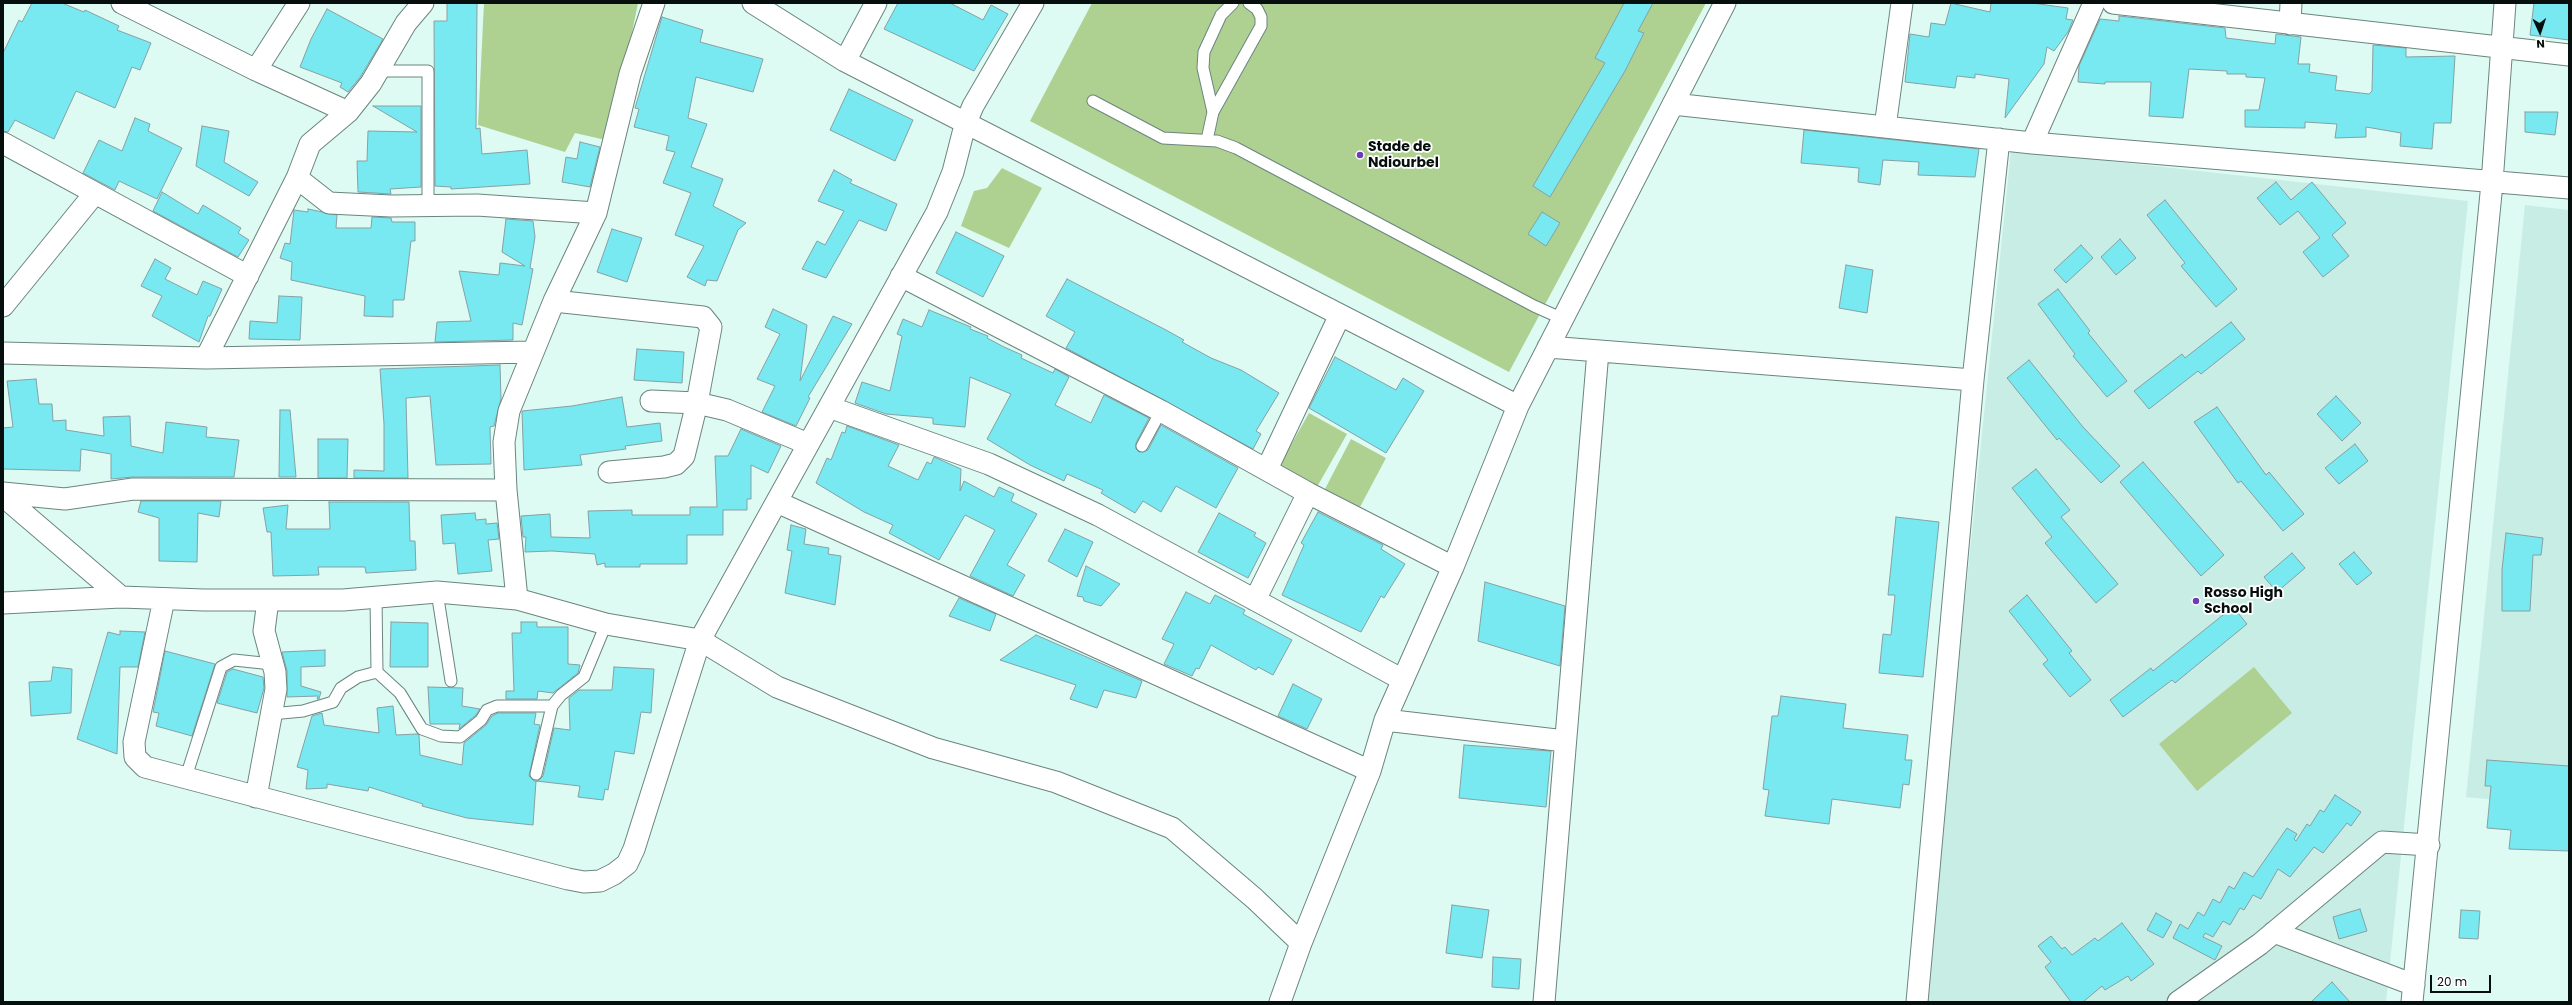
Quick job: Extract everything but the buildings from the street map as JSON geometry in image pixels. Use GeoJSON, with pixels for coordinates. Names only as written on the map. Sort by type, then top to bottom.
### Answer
{"type":"FeatureCollection","features":[{"type":"Feature","properties":{"kind":"street"},"geometry":{"type":"LineString","coordinates":[[122,3],[256,70],[348,112]]}},
{"type":"Feature","properties":{"kind":"street"},"geometry":{"type":"LineString","coordinates":[[256,70],[300,3]]}},
{"type":"Feature","properties":{"kind":"street"},"geometry":{"type":"LineString","coordinates":[[206,358],[297,178],[310,144],[348,112],[378,71],[406,23],[423,3]]}},
{"type":"Feature","properties":{"kind":"street"},"geometry":{"type":"LineString","coordinates":[[516,599],[506,490],[504,442],[509,411],[554,301],[596,213],[630,74],[654,3]]}},
{"type":"Feature","properties":{"kind":"street"},"geometry":{"type":"LineString","coordinates":[[753,3],[844,61],[965,125],[1518,406]]}},
{"type":"Feature","properties":{"kind":"street"},"geometry":{"type":"LineString","coordinates":[[844,61],[876,3]]}},
{"type":"Feature","properties":{"kind":"street"},"geometry":{"type":"LineString","coordinates":[[164,599],[134,750],[135,756],[145,767],[568,879],[584,882],[600,881],[614,874],[627,864],[634,849],[700,640],[946,192],[965,125],[982,88],[1033,3]]}},
{"type":"Feature","properties":{"kind":"street"},"geometry":{"type":"LineString","coordinates":[[1280,1002],[1301,943],[1370,771],[1385,720],[1453,566],[1518,406],[1725,3]]}},
{"type":"Feature","properties":{"kind":"street"},"geometry":{"type":"LineString","coordinates":[[1885,127],[1902,3]]}},
{"type":"Feature","properties":{"kind":"street"},"geometry":{"type":"LineString","coordinates":[[2032,143],[2094,3]]}},
{"type":"Feature","properties":{"kind":"street"},"geometry":{"type":"LineString","coordinates":[[2112,3],[2569,55]]}},
{"type":"Feature","properties":{"kind":"street"},"geometry":{"type":"LineString","coordinates":[[2290,24],[2291,3]]}},
{"type":"Feature","properties":{"kind":"street"},"geometry":{"type":"LineString","coordinates":[[2274,932],[2413,994],[2429,845],[2492,183],[2504,3]]}},
{"type":"Feature","properties":{"kind":"street"},"geometry":{"type":"LineString","coordinates":[[1673,104],[2032,143],[2492,183],[2569,188]]}},
{"type":"Feature","properties":{"kind":"street"},"geometry":{"type":"LineString","coordinates":[[1917,1002],[1973,380],[1999,139]]}},
{"type":"Feature","properties":{"kind":"street"},"geometry":{"type":"LineString","coordinates":[[3,143],[248,276]]}},
{"type":"Feature","properties":{"kind":"street"},"geometry":{"type":"LineString","coordinates":[[297,178],[329,203],[428,206],[477,205],[596,213]]}},
{"type":"Feature","properties":{"kind":"street"},"geometry":{"type":"LineString","coordinates":[[3,306],[95,193]]}},
{"type":"Feature","properties":{"kind":"street"},"geometry":{"type":"LineString","coordinates":[[901,276],[1161,411],[1308,493],[1453,566]]}},
{"type":"Feature","properties":{"kind":"street"},"geometry":{"type":"LineString","coordinates":[[554,301],[699,317],[707,320],[711,332],[687,450],[680,460],[664,467],[609,472]]}},
{"type":"Feature","properties":{"kind":"street"},"geometry":{"type":"LineString","coordinates":[[1267,469],[1340,315]]}},
{"type":"Feature","properties":{"kind":"street"},"geometry":{"type":"LineString","coordinates":[[1548,347],[1973,380]]}},
{"type":"Feature","properties":{"kind":"street"},"geometry":{"type":"LineString","coordinates":[[1544,1002],[1598,351]]}},
{"type":"Feature","properties":{"kind":"street"},"geometry":{"type":"LineString","coordinates":[[3,353],[206,358],[533,352]]}},
{"type":"Feature","properties":{"kind":"street"},"geometry":{"type":"LineString","coordinates":[[651,401],[697,403],[727,410],[808,444]]}},
{"type":"Feature","properties":{"kind":"street"},"geometry":{"type":"LineString","coordinates":[[829,407],[990,464],[1098,515],[1403,680]]}},
{"type":"Feature","properties":{"kind":"street"},"geometry":{"type":"LineString","coordinates":[[3,493],[65,499],[134,489],[506,490]]}},
{"type":"Feature","properties":{"kind":"street"},"geometry":{"type":"LineString","coordinates":[[1255,600],[1308,493]]}},
{"type":"Feature","properties":{"kind":"street"},"geometry":{"type":"LineString","coordinates":[[3,496],[121,597]]}},
{"type":"Feature","properties":{"kind":"street"},"geometry":{"type":"LineString","coordinates":[[777,502],[1370,771]]}},
{"type":"Feature","properties":{"kind":"street"},"geometry":{"type":"LineString","coordinates":[[3,604],[121,597],[164,599],[343,600],[437,592],[516,599],[606,624],[700,640],[777,687],[934,748],[1056,782],[1172,828],[1255,899],[1301,943]]}},
{"type":"Feature","properties":{"kind":"street"},"geometry":{"type":"LineString","coordinates":[[256,797],[276,680],[264,631],[268,600]]}},
{"type":"Feature","properties":{"kind":"street"},"geometry":{"type":"LineString","coordinates":[[1385,720],[1565,741]]}},
{"type":"Feature","properties":{"kind":"street"},"geometry":{"type":"LineString","coordinates":[[2178,1002],[2274,932],[2382,842],[2429,845]]}},
{"type":"Feature","properties":{"kind":"lane"},"geometry":{"type":"LineString","coordinates":[[1213,112],[1203,68],[1204,52],[1221,15],[1232,3]]}},
{"type":"Feature","properties":{"kind":"lane"},"geometry":{"type":"LineString","coordinates":[[1207,140],[1213,112],[1261,26],[1261,17],[1257,9],[1249,3]]}},
{"type":"Feature","properties":{"kind":"lane"},"geometry":{"type":"LineString","coordinates":[[378,71],[428,71],[428,206]]}},
{"type":"Feature","properties":{"kind":"lane"},"geometry":{"type":"LineString","coordinates":[[1093,101],[1163,138],[1207,140],[1236,148],[1534,306],[1563,319]]}},
{"type":"Feature","properties":{"kind":"lane"},"geometry":{"type":"LineString","coordinates":[[1142,446],[1161,411]]}},
{"type":"Feature","properties":{"kind":"lane"},"geometry":{"type":"LineString","coordinates":[[437,592],[451,681]]}},
{"type":"Feature","properties":{"kind":"lane"},"geometry":{"type":"LineString","coordinates":[[376,597],[377,672],[400,693],[422,729],[441,736],[460,738],[481,720],[487,710],[497,706],[552,706]]}},
{"type":"Feature","properties":{"kind":"lane"},"geometry":{"type":"LineString","coordinates":[[536,774],[552,706],[561,695],[584,677],[606,624]]}},
{"type":"Feature","properties":{"kind":"lane"},"geometry":{"type":"LineString","coordinates":[[186,777],[221,667],[234,660],[272,664]]}},
{"type":"Feature","properties":{"kind":"lane"},"geometry":{"type":"LineString","coordinates":[[271,714],[303,711],[333,702],[341,688],[358,677],[377,672]]}},
{"type":"Feature","properties":{"kind":"shaded area","name":"Rosso High School"},"geometry":{"type":"Polygon","coordinates":[[[2011,150],[2468,201],[2386,1002],[1924,1002],[2011,150]]]}},
{"type":"Feature","properties":{"kind":"shaded area"},"geometry":{"type":"Polygon","coordinates":[[[2525,205],[2569,210],[2569,807],[2466,797],[2525,205]]]}},
{"type":"Feature","properties":{"kind":"green space"},"geometry":{"type":"Polygon","coordinates":[[[484,3],[638,3],[610,141],[575,133],[565,152],[478,125],[484,3]]]}},
{"type":"Feature","properties":{"kind":"green space","name":"Stade de Ndiourbel"},"geometry":{"type":"Polygon","coordinates":[[[1092,3],[1706,3],[1509,372],[1030,121],[1092,3]]]}},
{"type":"Feature","properties":{"kind":"green space"},"geometry":{"type":"Polygon","coordinates":[[[1002,168],[1042,188],[1009,248],[961,226],[974,191],[987,188],[1002,168]]]}},
{"type":"Feature","properties":{"kind":"green space"},"geometry":{"type":"Polygon","coordinates":[[[1309,413],[1347,434],[1317,487],[1279,466],[1309,413]]]}},
{"type":"Feature","properties":{"kind":"green space"},"geometry":{"type":"Polygon","coordinates":[[[1351,439],[1386,458],[1360,507],[1325,489],[1351,439]]]}},
{"type":"Feature","properties":{"kind":"green space"},"geometry":{"type":"Polygon","coordinates":[[[2254,667],[2292,713],[2197,791],[2159,744],[2254,667]]]}},
{"type":"Feature","properties":{"kind":"place","name":"Stade de Ndiourbel"},"geometry":{"type":"Point","coordinates":[1360,155]}},
{"type":"Feature","properties":{"kind":"place","name":"Rosso High School"},"geometry":{"type":"Point","coordinates":[2196,601]}}]}
